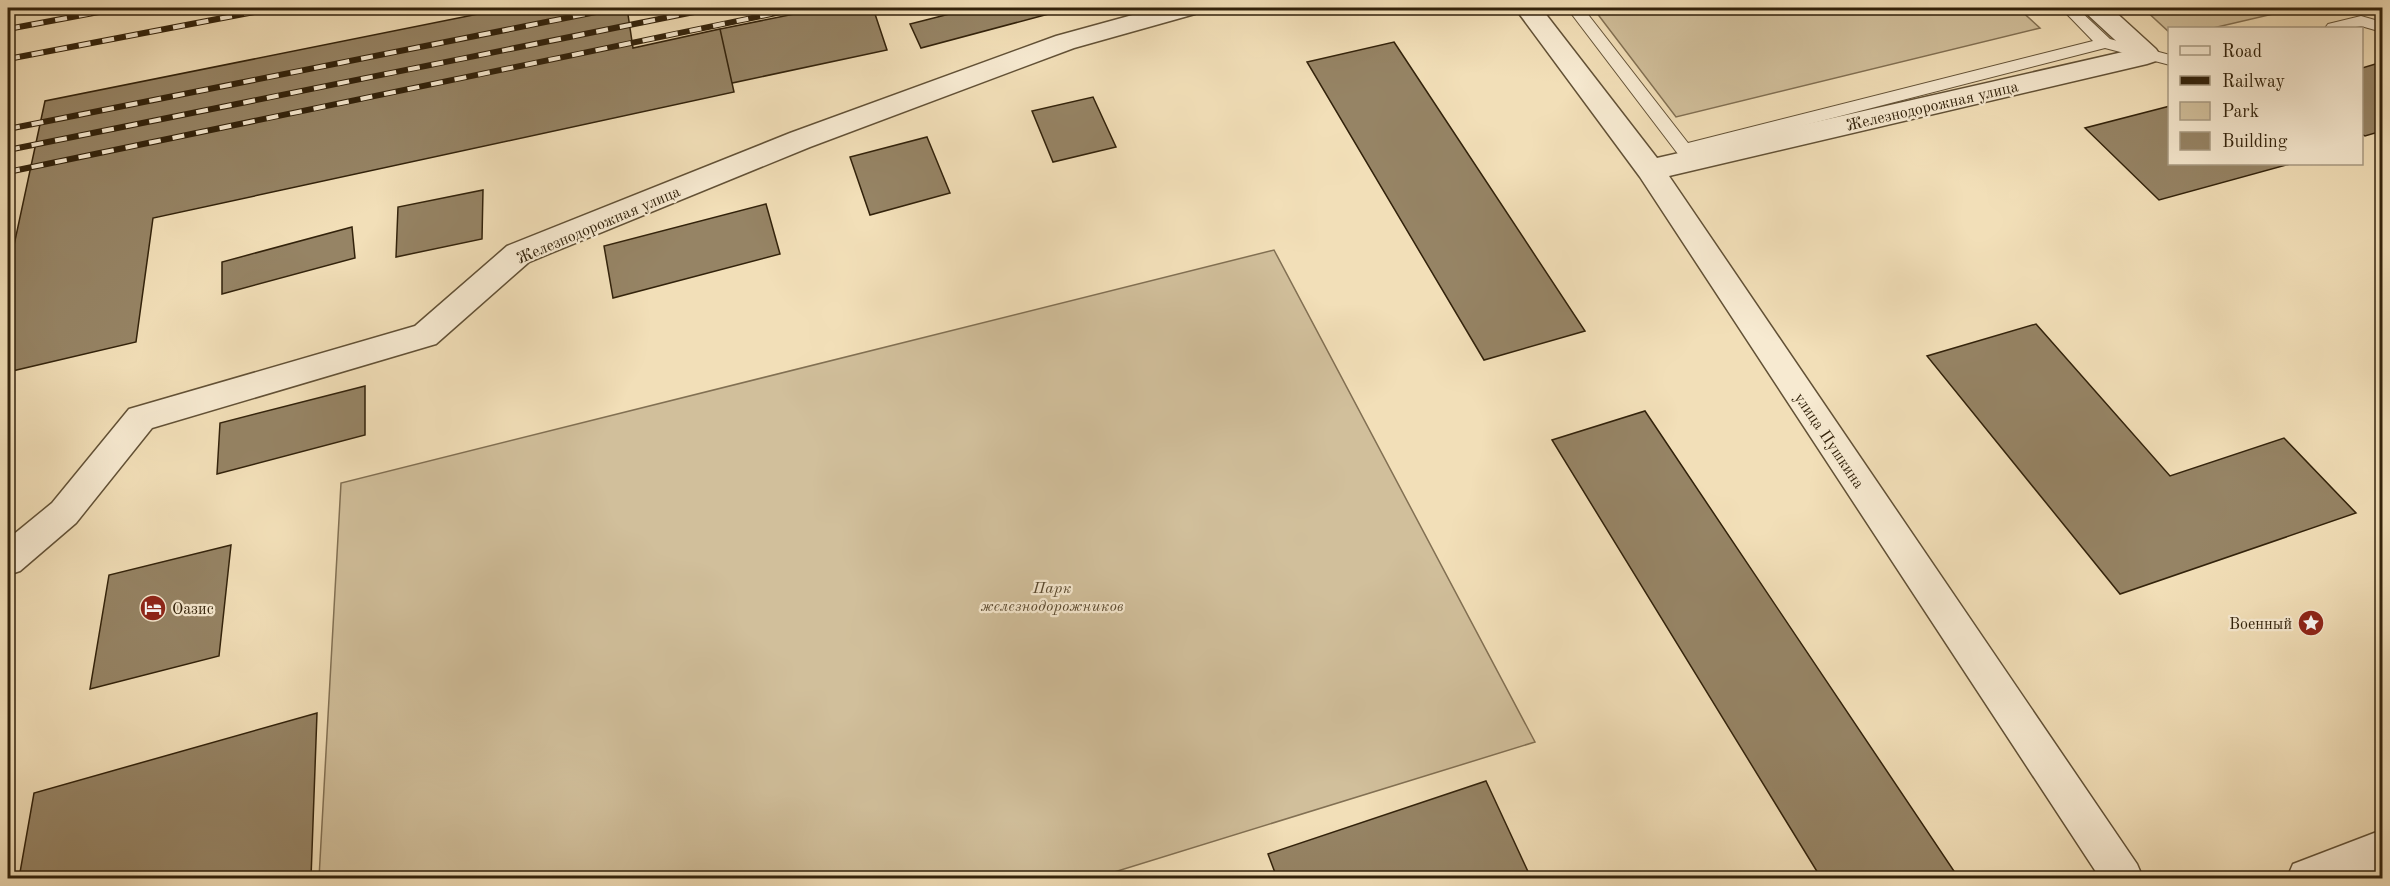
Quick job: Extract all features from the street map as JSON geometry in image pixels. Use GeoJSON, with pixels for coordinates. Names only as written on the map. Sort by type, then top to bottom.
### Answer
{"type":"FeatureCollection","features":[{"type":"Feature","properties":{"kind":"street","name":"Железнодорожная улица"},"geometry":{"type":"LineString","coordinates":[[8,560],[64,513],[141,418],[425,335],[518,254],[800,140],[1065,42],[1186,8]]}},
{"type":"Feature","properties":{"kind":"street","name":"улица Пушкина"},"geometry":{"type":"LineString","coordinates":[[1528,8],[1650,170],[2123,879]]}},
{"type":"Feature","properties":{"kind":"street"},"geometry":{"type":"LineString","coordinates":[[2096,8],[2158,58]]}},
{"type":"Feature","properties":{"kind":"street","name":"Железнодорожная улица"},"geometry":{"type":"LineString","coordinates":[[1650,170],[2158,58]]}},
{"type":"Feature","properties":{"kind":"street"},"geometry":{"type":"LineString","coordinates":[[2307,879],[2382,850]]}},
{"type":"Feature","properties":{"kind":"lane"},"geometry":{"type":"LineString","coordinates":[[1575,8],[1684,150],[2105,44]]}},
{"type":"Feature","properties":{"kind":"lane"},"geometry":{"type":"LineString","coordinates":[[2067,8],[2105,44],[2158,58]]}},
{"type":"Feature","properties":{"kind":"lane"},"geometry":{"type":"LineString","coordinates":[[2337,27],[2361,21],[2382,27]]}},
{"type":"Feature","properties":{"kind":"green space"},"geometry":{"type":"Polygon","coordinates":[[[1593,8],[2018,8],[2040,28],[1676,117],[1593,8]]]}},
{"type":"Feature","properties":{"kind":"green space"},"geometry":{"type":"Polygon","coordinates":[[[2143,8],[2299,8],[2217,27],[2168,27],[2168,31],[2143,8]]]}},
{"type":"Feature","properties":{"kind":"green space","name":"Парк железнодорожников"},"geometry":{"type":"Polygon","coordinates":[[[1274,250],[1535,742],[1095,878],[319,878],[341,483],[1274,250]]]}},
{"type":"Feature","properties":{"kind":"building"},"geometry":{"type":"Polygon","coordinates":[[[508,8],[627,8],[633,48],[720,29],[734,92],[153,218],[136,342],[8,372],[8,273],[45,101],[508,8]]]}},
{"type":"Feature","properties":{"kind":"building"},"geometry":{"type":"Polygon","coordinates":[[[824,8],[873,8],[887,50],[732,83],[720,29],[824,8]]]}},
{"type":"Feature","properties":{"kind":"building"},"geometry":{"type":"Polygon","coordinates":[[[973,8],[1071,8],[921,48],[910,24],[973,8]]]}},
{"type":"Feature","properties":{"kind":"building"},"geometry":{"type":"Polygon","coordinates":[[[1394,42],[1585,331],[1484,360],[1307,62],[1394,42]]]}},
{"type":"Feature","properties":{"kind":"building"},"geometry":{"type":"Polygon","coordinates":[[[2382,62],[2382,131],[2365,136],[2363,135],[2363,68],[2382,62]]]}},
{"type":"Feature","properties":{"kind":"building"},"geometry":{"type":"Polygon","coordinates":[[[1093,97],[1116,147],[1053,162],[1032,111],[1093,97]]]}},
{"type":"Feature","properties":{"kind":"building"},"geometry":{"type":"Polygon","coordinates":[[[2168,107],[2168,165],[2286,165],[2159,200],[2085,128],[2168,107]]]}},
{"type":"Feature","properties":{"kind":"building"},"geometry":{"type":"Polygon","coordinates":[[[927,137],[950,193],[870,215],[850,157],[927,137]]]}},
{"type":"Feature","properties":{"kind":"building"},"geometry":{"type":"Polygon","coordinates":[[[483,190],[482,239],[396,257],[398,207],[483,190]]]}},
{"type":"Feature","properties":{"kind":"building"},"geometry":{"type":"Polygon","coordinates":[[[766,204],[780,254],[613,298],[604,246],[766,204]]]}},
{"type":"Feature","properties":{"kind":"building"},"geometry":{"type":"Polygon","coordinates":[[[352,227],[355,258],[222,294],[222,262],[352,227]]]}},
{"type":"Feature","properties":{"kind":"building"},"geometry":{"type":"Polygon","coordinates":[[[2036,324],[2170,476],[2284,438],[2356,513],[2120,594],[1927,356],[2036,324]]]}},
{"type":"Feature","properties":{"kind":"building"},"geometry":{"type":"Polygon","coordinates":[[[365,386],[365,435],[217,474],[220,423],[365,386]]]}},
{"type":"Feature","properties":{"kind":"building"},"geometry":{"type":"Polygon","coordinates":[[[1645,411],[1956,874],[1945,878],[1821,878],[1552,440],[1645,411]]]}},
{"type":"Feature","properties":{"kind":"building"},"geometry":{"type":"Polygon","coordinates":[[[231,545],[219,656],[90,689],[109,575],[231,545]]]}},
{"type":"Feature","properties":{"kind":"building"},"geometry":{"type":"Polygon","coordinates":[[[317,713],[311,878],[19,878],[34,793],[317,713]]]}},
{"type":"Feature","properties":{"kind":"building"},"geometry":{"type":"Polygon","coordinates":[[[1486,781],[1531,878],[1277,878],[1268,854],[1486,781]]]}},
{"type":"Feature","properties":{"kind":"railway"},"geometry":{"type":"LineString","coordinates":[[8,9],[15,8]]}},
{"type":"Feature","properties":{"kind":"railway"},"geometry":{"type":"LineString","coordinates":[[8,29],[120,8]]}},
{"type":"Feature","properties":{"kind":"railway"},"geometry":{"type":"LineString","coordinates":[[8,59],[275,8]]}},
{"type":"Feature","properties":{"kind":"railway"},"geometry":{"type":"LineString","coordinates":[[8,129],[616,8]]}},
{"type":"Feature","properties":{"kind":"railway"},"geometry":{"type":"LineString","coordinates":[[8,150],[714,8]]}},
{"type":"Feature","properties":{"kind":"railway"},"geometry":{"type":"LineString","coordinates":[[8,172],[800,8]]}},
{"type":"Feature","properties":{"kind":"place","name":"Оазис"},"geometry":{"type":"Point","coordinates":[153,608]}},
{"type":"Feature","properties":{"kind":"place","name":"Военный"},"geometry":{"type":"Point","coordinates":[2311,623]}}]}
